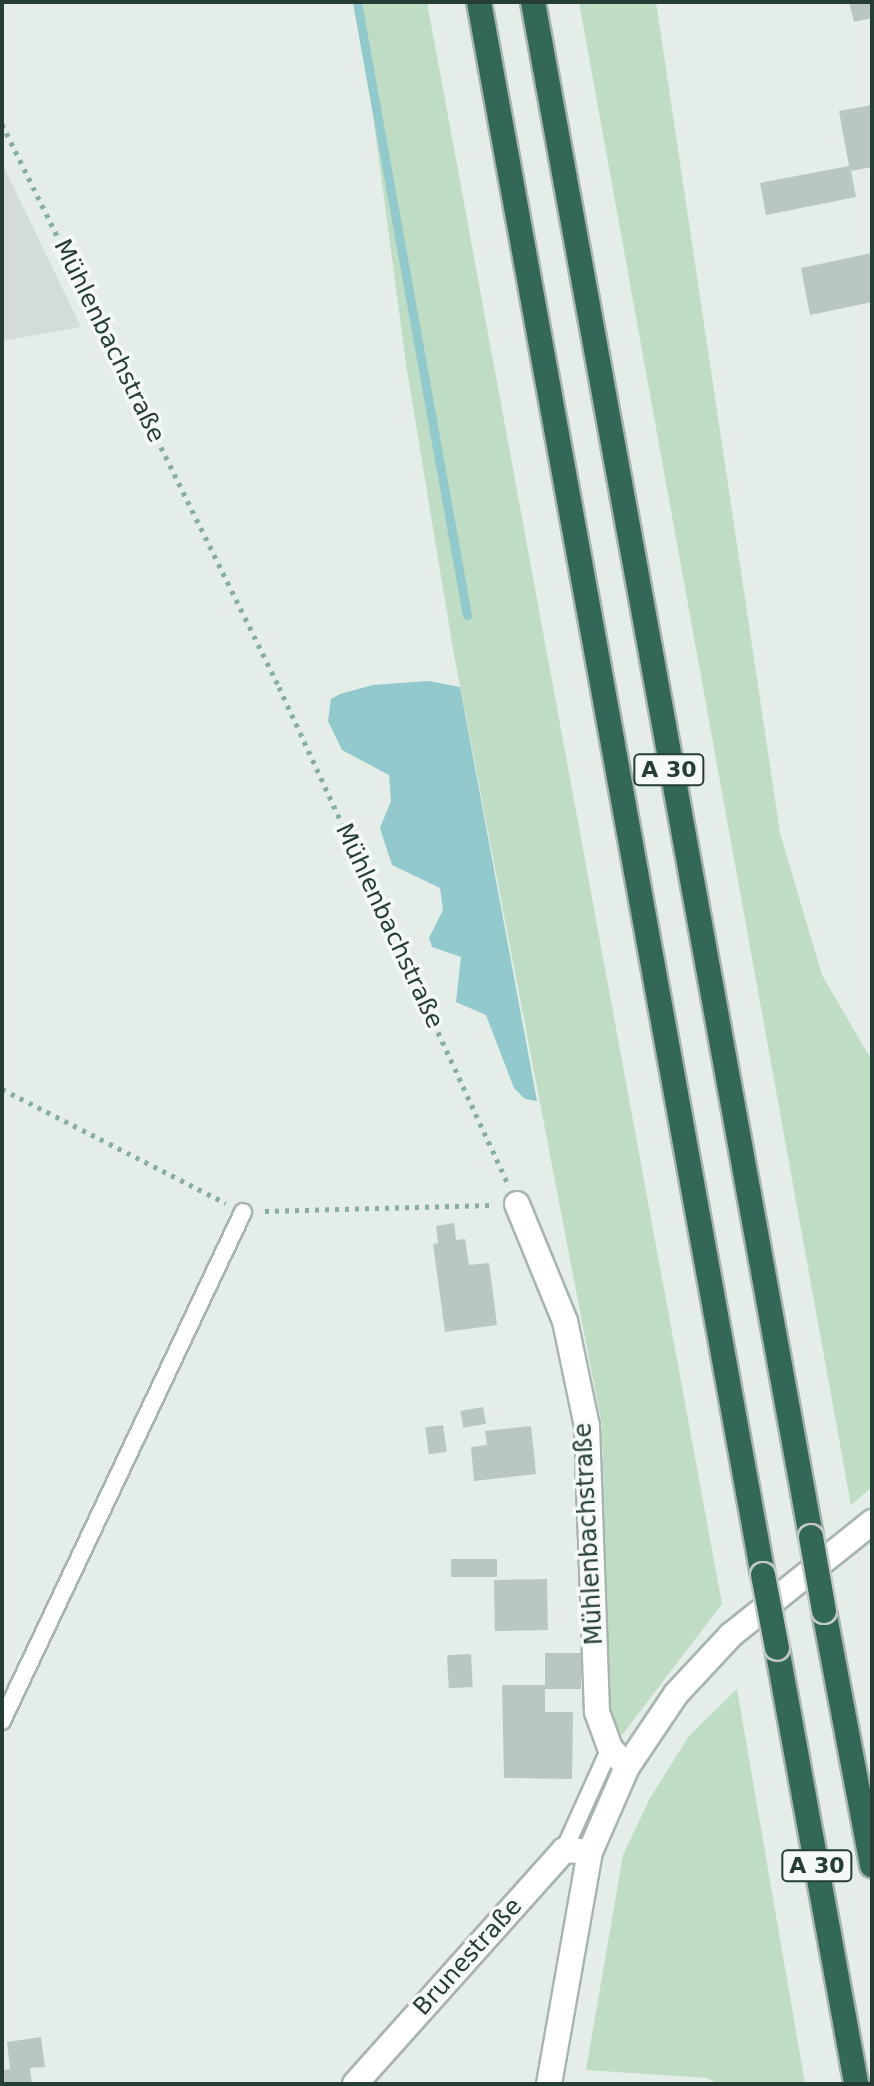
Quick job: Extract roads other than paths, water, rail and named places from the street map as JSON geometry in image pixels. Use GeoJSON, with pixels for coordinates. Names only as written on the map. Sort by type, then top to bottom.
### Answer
{"type":"FeatureCollection","features":[{"type":"Feature","properties":{"kind":"highway","name":"A 30"},"geometry":{"type":"LineString","coordinates":[[479,2],[856,2084]]}},
{"type":"Feature","properties":{"kind":"highway","name":"A 30"},"geometry":{"type":"LineString","coordinates":[[533,2],[872,1866]]}},
{"type":"Feature","properties":{"kind":"street","name":"Mühlenbachstraße"},"geometry":{"type":"LineString","coordinates":[[517,1204],[565,1321],[587,1426],[597,1712],[610,1748],[627,1767]]}},
{"type":"Feature","properties":{"kind":"street"},"geometry":{"type":"LineString","coordinates":[[549,2084],[590,1852],[627,1767],[676,1694],[731,1635],[872,1522]]}},
{"type":"Feature","properties":{"kind":"street"},"geometry":{"type":"LineString","coordinates":[[564,1850],[590,1852]]}},
{"type":"Feature","properties":{"kind":"street","name":"Brunestraße"},"geometry":{"type":"LineString","coordinates":[[355,2084],[564,1850]]}},
{"type":"Feature","properties":{"kind":"lane"},"geometry":{"type":"LineString","coordinates":[[2,1721],[243,1212]]}},
{"type":"Feature","properties":{"kind":"lane"},"geometry":{"type":"LineString","coordinates":[[564,1850],[610,1748]]}},
{"type":"Feature","properties":{"kind":"water"},"geometry":{"type":"Polygon","coordinates":[[[429,681],[460,687],[537,1101],[525,1099],[514,1088],[486,1015],[456,1002],[461,957],[432,947],[429,938],[443,910],[440,888],[392,865],[380,828],[391,801],[389,775],[342,750],[328,721],[331,699],[340,694],[373,685],[429,681]]]}},
{"type":"Feature","properties":{"kind":"waterway"},"geometry":{"type":"LineString","coordinates":[[357,2],[467,615]]}}]}
